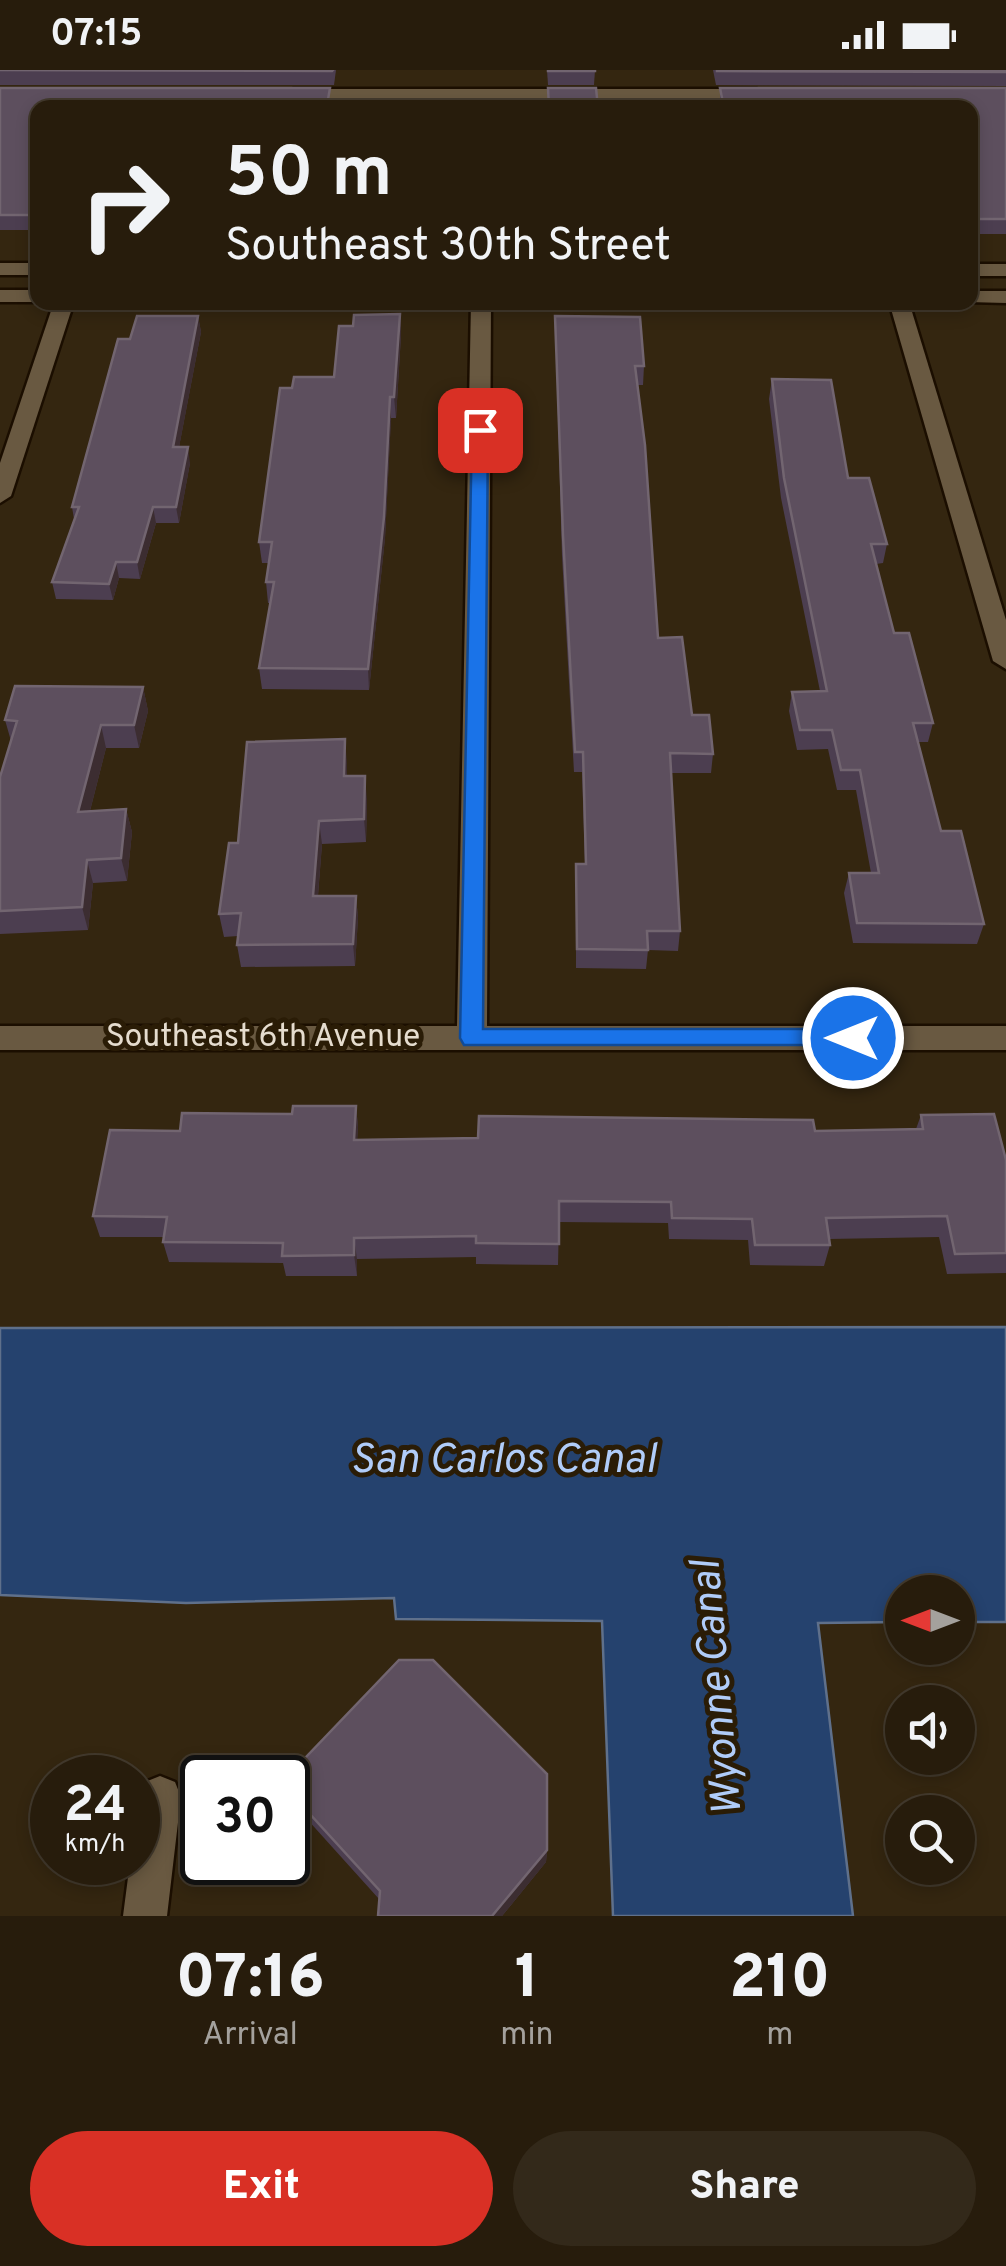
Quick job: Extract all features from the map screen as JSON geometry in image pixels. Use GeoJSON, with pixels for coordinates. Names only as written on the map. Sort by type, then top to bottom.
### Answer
{"type":"FeatureCollection","features":[{"type":"Feature","properties":{"kind":"street"},"geometry":{"type":"LineString","coordinates":[[657,70],[661,100]]}},
{"type":"Feature","properties":{"kind":"street"},"geometry":{"type":"LineString","coordinates":[[272,94],[605,100]]}},
{"type":"Feature","properties":{"kind":"street"},"geometry":{"type":"LineString","coordinates":[[677,100],[776,94]]}},
{"type":"Feature","properties":{"kind":"street"},"geometry":{"type":"LineString","coordinates":[[0,269],[30,269]]}},
{"type":"Feature","properties":{"kind":"street"},"geometry":{"type":"LineString","coordinates":[[978,270],[1006,270]]}},
{"type":"Feature","properties":{"kind":"street"},"geometry":{"type":"LineString","coordinates":[[0,296],[30,296]]}},
{"type":"Feature","properties":{"kind":"street"},"geometry":{"type":"LineString","coordinates":[[978,296],[1006,296]]}},
{"type":"Feature","properties":{"kind":"street"},"geometry":{"type":"LineString","coordinates":[[0,496],[61,310]]}},
{"type":"Feature","properties":{"kind":"street"},"geometry":{"type":"LineString","coordinates":[[472,1038],[481,310]]}},
{"type":"Feature","properties":{"kind":"street"},"geometry":{"type":"LineString","coordinates":[[900,310],[1006,661]]}},
{"type":"Feature","properties":{"kind":"street","name":"Southeast 6th Avenue"},"geometry":{"type":"LineString","coordinates":[[0,1038],[1006,1038]]}},
{"type":"Feature","properties":{"kind":"street"},"geometry":{"type":"LineString","coordinates":[[145,1916],[149,1885]]}},
{"type":"Feature","properties":{"kind":"water"},"geometry":{"type":"Polygon","coordinates":[[[1006,1327],[1006,1622],[975,1622],[975,1575],[885,1575],[885,1622],[818,1623],[853,1916],[613,1916],[602,1621],[396,1619],[394,1598],[186,1603],[0,1595],[0,1328],[1006,1327]]]}},
{"type":"Feature","properties":{"kind":"building"},"geometry":{"type":"Polygon","coordinates":[[[0,70],[333,70],[332,71],[0,70]]]}},
{"type":"Feature","properties":{"kind":"building"},"geometry":{"type":"Polygon","coordinates":[[[1006,70],[1006,72],[717,71],[1006,70]]]}},
{"type":"Feature","properties":{"kind":"building"},"geometry":{"type":"Polygon","coordinates":[[[0,88],[330,88],[328,100],[30,100],[30,215],[0,215],[0,88]]]}},
{"type":"Feature","properties":{"kind":"building"},"geometry":{"type":"Polygon","coordinates":[[[548,88],[596,88],[597,100],[549,100],[548,88]]]}},
{"type":"Feature","properties":{"kind":"building"},"geometry":{"type":"Polygon","coordinates":[[[720,88],[1006,88],[1006,219],[978,219],[978,100],[722,100],[720,88]]]}},
{"type":"Feature","properties":{"kind":"building"},"geometry":{"type":"Polygon","coordinates":[[[400,314],[368,669],[259,668],[274,582],[266,582],[272,542],[259,542],[280,388],[292,388],[294,377],[334,377],[339,326],[353,326],[354,315],[400,314]]]}},
{"type":"Feature","properties":{"kind":"building"},"geometry":{"type":"Polygon","coordinates":[[[137,316],[198,316],[173,447],[188,447],[176,507],[153,507],[137,562],[116,562],[109,584],[52,582],[79,507],[72,507],[118,339],[130,339],[137,316]]]}},
{"type":"Feature","properties":{"kind":"building"},"geometry":{"type":"Polygon","coordinates":[[[555,316],[640,317],[644,366],[635,366],[645,445],[658,638],[682,637],[692,715],[709,715],[713,754],[670,753],[680,931],[647,931],[648,950],[577,949],[576,864],[586,864],[583,752],[575,752],[555,316]]]}},
{"type":"Feature","properties":{"kind":"building"},"geometry":{"type":"Polygon","coordinates":[[[772,379],[831,380],[848,478],[869,478],[887,544],[871,544],[894,633],[909,633],[933,723],[913,723],[941,831],[961,831],[984,924],[857,923],[849,873],[879,873],[860,770],[841,770],[832,730],[800,730],[792,692],[827,691],[784,478],[772,379]]]}},
{"type":"Feature","properties":{"kind":"building"},"geometry":{"type":"Polygon","coordinates":[[[15,686],[143,687],[134,725],[101,725],[78,812],[126,809],[121,858],[87,860],[82,907],[0,911],[0,777],[17,721],[5,720],[15,686]]]}},
{"type":"Feature","properties":{"kind":"building"},"geometry":{"type":"Polygon","coordinates":[[[345,739],[344,776],[365,776],[364,819],[319,821],[313,896],[356,896],[353,944],[237,945],[241,913],[219,914],[229,843],[238,843],[247,742],[345,739]]]}},
{"type":"Feature","properties":{"kind":"building"},"geometry":{"type":"Polygon","coordinates":[[[293,1106],[356,1106],[354,1140],[478,1138],[479,1116],[813,1120],[815,1131],[923,1129],[921,1115],[994,1114],[1006,1160],[1006,1253],[955,1254],[947,1216],[826,1218],[830,1245],[755,1245],[752,1219],[672,1218],[671,1202],[559,1201],[559,1244],[476,1243],[476,1236],[354,1238],[354,1255],[282,1256],[283,1243],[163,1242],[167,1217],[93,1216],[110,1130],[180,1131],[182,1113],[292,1114],[293,1106]]]}},
{"type":"Feature","properties":{"kind":"building"},"geometry":{"type":"Polygon","coordinates":[[[399,1660],[433,1660],[547,1774],[547,1850],[492,1916],[378,1916],[380,1891],[310,1814],[308,1755],[399,1660]]]}},
{"type":"Feature","properties":{"kind":"route"},"geometry":{"type":"LineString","coordinates":[[480,430],[472,1038],[853,1038]]}},
{"type":"Feature","properties":{"kind":"water label","name":"San Carlos Canal"},"geometry":{"type":"Point","coordinates":[503,1461]}},
{"type":"Feature","properties":{"kind":"water label","name":"Wyonne Canal"},"geometry":{"type":"Point","coordinates":[719,1688]}}]}
